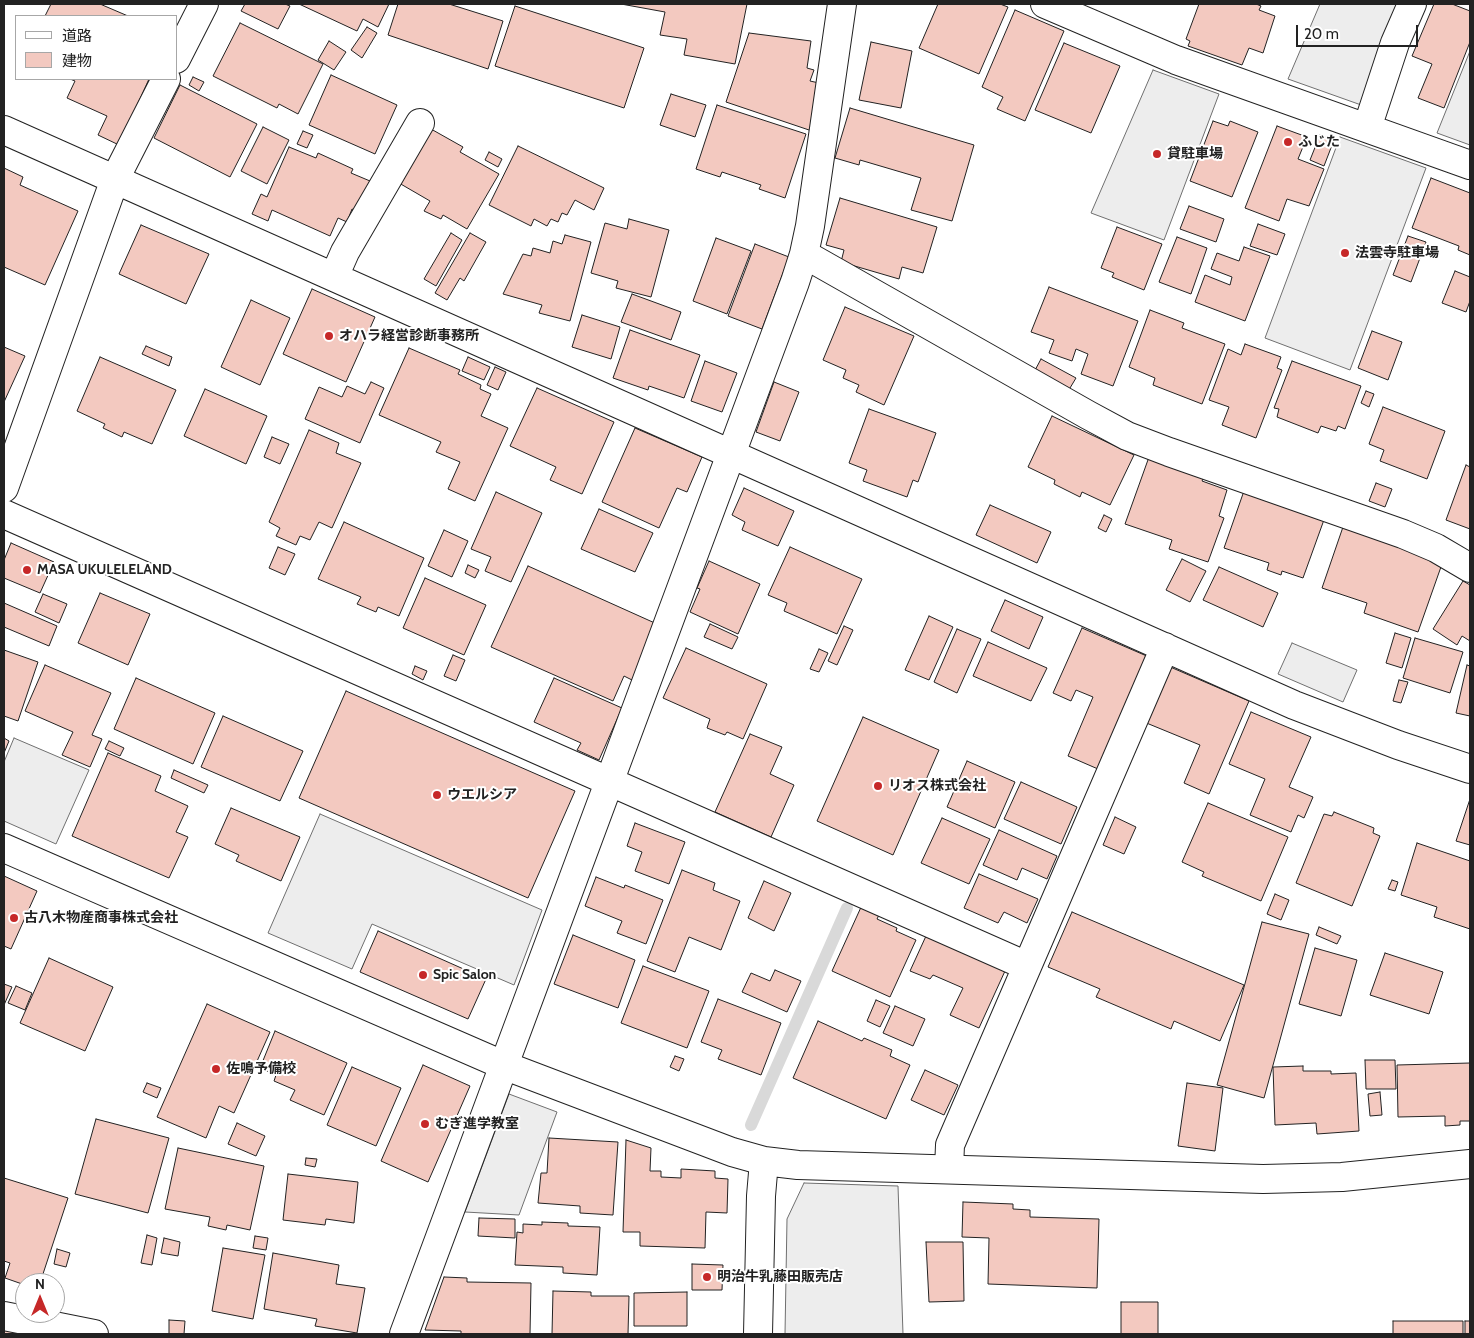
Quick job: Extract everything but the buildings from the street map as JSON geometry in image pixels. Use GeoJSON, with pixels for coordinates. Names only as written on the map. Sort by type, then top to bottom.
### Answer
{"type":"FeatureCollection","features":[{"type":"Feature","properties":{"kind":"street"},"geometry":{"type":"LineString","coordinates":[[178,55],[204,4]]}},
{"type":"Feature","properties":{"kind":"street"},"geometry":{"type":"LineString","coordinates":[[404,1334],[795,282],[810,226],[842,4]]}},
{"type":"Feature","properties":{"kind":"street"},"geometry":{"type":"LineString","coordinates":[[1045,4],[1176,60],[1470,165]]}},
{"type":"Feature","properties":{"kind":"street"},"geometry":{"type":"LineString","coordinates":[[1367,128],[1395,43],[1412,4]]}},
{"type":"Feature","properties":{"kind":"street"},"geometry":{"type":"LineString","coordinates":[[4,488],[115,179],[165,80]]}},
{"type":"Feature","properties":{"kind":"street"},"geometry":{"type":"LineString","coordinates":[[334,277],[345,252],[420,123]]}},
{"type":"Feature","properties":{"kind":"street"},"geometry":{"type":"LineString","coordinates":[[4,130],[1294,705],[1398,745],[1470,769]]}},
{"type":"Feature","properties":{"kind":"street"},"geometry":{"type":"LineString","coordinates":[[804,254],[1128,436],[1403,534],[1436,548],[1470,568]]}},
{"type":"Feature","properties":{"kind":"street"},"geometry":{"type":"LineString","coordinates":[[4,514],[1027,966]]}},
{"type":"Feature","properties":{"kind":"street"},"geometry":{"type":"LineString","coordinates":[[949,1169],[950,1145],[1165,647]]}},
{"type":"Feature","properties":{"kind":"street"},"geometry":{"type":"LineString","coordinates":[[4,848],[503,1065],[732,1152],[764,1161],[798,1165],[1263,1180],[1342,1178],[1470,1164]]}},
{"type":"Feature","properties":{"kind":"street"},"geometry":{"type":"LineString","coordinates":[[758,1334],[761,1196],[764,1161]]}},
{"type":"Feature","properties":{"kind":"street"},"geometry":{"type":"LineString","coordinates":[[4,1316],[94,1334]]}},
{"type":"Feature","properties":{"kind":"shaded area"},"geometry":{"type":"Polygon","coordinates":[[[1320,4],[1402,4],[1364,106],[1288,79],[1320,4]]]}},
{"type":"Feature","properties":{"kind":"shaded area"},"geometry":{"type":"Polygon","coordinates":[[[1470,51],[1470,145],[1437,133],[1470,51]]]}},
{"type":"Feature","properties":{"kind":"shaded area","name":"貸駐車場"},"geometry":{"type":"Polygon","coordinates":[[[1153,70],[1219,94],[1164,240],[1091,213],[1153,70]]]}},
{"type":"Feature","properties":{"kind":"shaded area","name":"法雲寺駐車場"},"geometry":{"type":"Polygon","coordinates":[[[1340,137],[1426,168],[1350,370],[1265,338],[1340,137]]]}},
{"type":"Feature","properties":{"kind":"shaded area"},"geometry":{"type":"Polygon","coordinates":[[[1292,643],[1357,670],[1343,702],[1278,674],[1292,643]]]}},
{"type":"Feature","properties":{"kind":"shaded area"},"geometry":{"type":"Polygon","coordinates":[[[14,738],[89,770],[56,844],[4,821],[4,762],[14,738]]]}},
{"type":"Feature","properties":{"kind":"shaded area"},"geometry":{"type":"Polygon","coordinates":[[[320,814],[542,910],[514,985],[372,924],[352,969],[268,933],[320,814]]]}},
{"type":"Feature","properties":{"kind":"shaded area"},"geometry":{"type":"Polygon","coordinates":[[[509,1094],[557,1112],[519,1215],[465,1212],[509,1094]]]}},
{"type":"Feature","properties":{"kind":"shaded area"},"geometry":{"type":"Polygon","coordinates":[[[804,1183],[898,1186],[903,1334],[785,1334],[787,1219],[804,1183]]]}},
{"type":"Feature","properties":{"kind":"waterway"},"geometry":{"type":"LineString","coordinates":[[751,1125],[847,908]]}},
{"type":"Feature","properties":{"kind":"place","name":"ふじた"},"geometry":{"type":"Point","coordinates":[1288,142]}},
{"type":"Feature","properties":{"kind":"place","name":"貸駐車場"},"geometry":{"type":"Point","coordinates":[1157,154]}},
{"type":"Feature","properties":{"kind":"place","name":"法雲寺駐車場"},"geometry":{"type":"Point","coordinates":[1345,253]}},
{"type":"Feature","properties":{"kind":"place","name":"オハラ経営診断事務所"},"geometry":{"type":"Point","coordinates":[329,336]}},
{"type":"Feature","properties":{"kind":"place","name":"MASA UKULELELAND"},"geometry":{"type":"Point","coordinates":[27,570]}},
{"type":"Feature","properties":{"kind":"place","name":"リオス株式会社"},"geometry":{"type":"Point","coordinates":[878,786]}},
{"type":"Feature","properties":{"kind":"place","name":"ウエルシア"},"geometry":{"type":"Point","coordinates":[437,795]}},
{"type":"Feature","properties":{"kind":"place","name":"古八木物産商事株式会社"},"geometry":{"type":"Point","coordinates":[14,918]}},
{"type":"Feature","properties":{"kind":"place","name":"Spic Salon"},"geometry":{"type":"Point","coordinates":[423,975]}},
{"type":"Feature","properties":{"kind":"place","name":"佐鳴予備校"},"geometry":{"type":"Point","coordinates":[216,1069]}},
{"type":"Feature","properties":{"kind":"place","name":"むぎ進学教室"},"geometry":{"type":"Point","coordinates":[425,1124]}},
{"type":"Feature","properties":{"kind":"place","name":"明治牛乳藤田販売店"},"geometry":{"type":"Point","coordinates":[707,1277]}}]}
